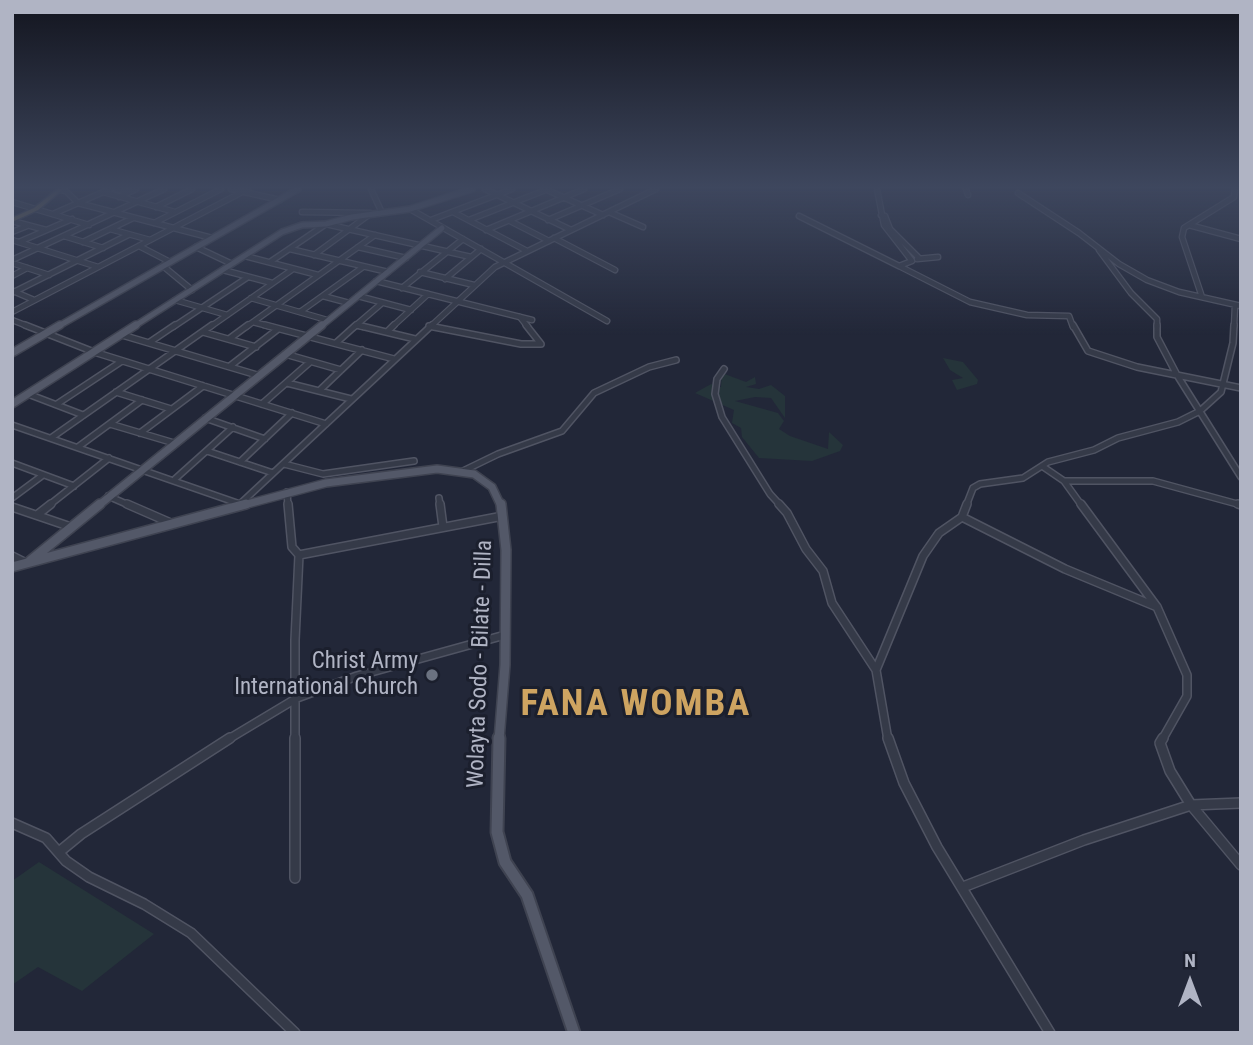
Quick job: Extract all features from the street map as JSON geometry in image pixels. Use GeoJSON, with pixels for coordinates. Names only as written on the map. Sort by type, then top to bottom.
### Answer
{"type":"FeatureCollection","features":[{"type":"Feature","properties":{"kind":"main road"},"geometry":{"type":"LineString","coordinates":[[12,354],[212,238]]}},
{"type":"Feature","properties":{"kind":"main road"},"geometry":{"type":"LineString","coordinates":[[12,404],[276,238]]}},
{"type":"Feature","properties":{"kind":"main road"},"geometry":{"type":"LineString","coordinates":[[27,563],[431,238]]}},
{"type":"Feature","properties":{"kind":"main road","name":"Wolayta Sodo - Bilate - Dilla"},"geometry":{"type":"LineString","coordinates":[[12,567],[287,492],[397,471],[463,471],[480,477],[492,487],[503,516],[506,550],[505,635],[497,762],[497,831],[505,862],[527,895],[546,945],[573,1033]]}},
{"type":"Feature","properties":{"kind":"street"},"geometry":{"type":"LineString","coordinates":[[19,242],[29,238]]}},
{"type":"Feature","properties":{"kind":"street"},"geometry":{"type":"LineString","coordinates":[[12,262],[60,238]]}},
{"type":"Feature","properties":{"kind":"street"},"geometry":{"type":"LineString","coordinates":[[70,238],[103,248]]}},
{"type":"Feature","properties":{"kind":"street"},"geometry":{"type":"LineString","coordinates":[[83,242],[92,238]]}},
{"type":"Feature","properties":{"kind":"street"},"geometry":{"type":"LineString","coordinates":[[13,291],[123,238]]}},
{"type":"Feature","properties":{"kind":"street"},"geometry":{"type":"LineString","coordinates":[[140,238],[150,240]]}},
{"type":"Feature","properties":{"kind":"street"},"geometry":{"type":"LineString","coordinates":[[12,312],[154,238]]}},
{"type":"Feature","properties":{"kind":"street"},"geometry":{"type":"LineString","coordinates":[[270,262],[306,238]]}},
{"type":"Feature","properties":{"kind":"street"},"geometry":{"type":"LineString","coordinates":[[314,255],[340,238]]}},
{"type":"Feature","properties":{"kind":"street"},"geometry":{"type":"LineString","coordinates":[[229,340],[369,238]]}},
{"type":"Feature","properties":{"kind":"street"},"geometry":{"type":"LineString","coordinates":[[390,238],[471,257]]}},
{"type":"Feature","properties":{"kind":"street"},"geometry":{"type":"LineString","coordinates":[[501,238],[527,251]]}},
{"type":"Feature","properties":{"kind":"street"},"geometry":{"type":"LineString","coordinates":[[548,238],[615,270]]}},
{"type":"Feature","properties":{"kind":"street"},"geometry":{"type":"LineString","coordinates":[[846,238],[970,302],[1027,314],[1069,316],[1088,351],[1137,367],[1241,388]]}},
{"type":"Feature","properties":{"kind":"street"},"geometry":{"type":"LineString","coordinates":[[892,238],[912,261]]}},
{"type":"Feature","properties":{"kind":"street"},"geometry":{"type":"LineString","coordinates":[[899,238],[919,258]]}},
{"type":"Feature","properties":{"kind":"street"},"geometry":{"type":"LineString","coordinates":[[876,670],[923,556],[939,533],[962,517],[974,488],[980,484],[1023,478],[1042,466],[1094,450],[1118,438],[1178,422],[1200,411],[1218,396],[1233,343],[1238,306],[1165,288],[1099,250],[1085,238]]}},
{"type":"Feature","properties":{"kind":"street"},"geometry":{"type":"LineString","coordinates":[[1182,238],[1202,297]]}},
{"type":"Feature","properties":{"kind":"street"},"geometry":{"type":"LineString","coordinates":[[402,288],[463,239],[607,321]]}},
{"type":"Feature","properties":{"kind":"street"},"geometry":{"type":"LineString","coordinates":[[12,425],[175,479],[240,504],[474,285],[505,261],[551,239]]}},
{"type":"Feature","properties":{"kind":"street"},"geometry":{"type":"LineString","coordinates":[[12,240],[98,267]]}},
{"type":"Feature","properties":{"kind":"street"},"geometry":{"type":"LineString","coordinates":[[139,246],[170,262]]}},
{"type":"Feature","properties":{"kind":"street"},"geometry":{"type":"LineString","coordinates":[[196,247],[232,264]]}},
{"type":"Feature","properties":{"kind":"street"},"geometry":{"type":"LineString","coordinates":[[358,247],[406,258]]}},
{"type":"Feature","properties":{"kind":"street"},"geometry":{"type":"LineString","coordinates":[[290,249],[388,272]]}},
{"type":"Feature","properties":{"kind":"street"},"geometry":{"type":"LineString","coordinates":[[445,279],[481,249]]}},
{"type":"Feature","properties":{"kind":"street"},"geometry":{"type":"LineString","coordinates":[[1099,250],[1131,293],[1157,319],[1157,337],[1177,375],[1238,467],[1241,477]]}},
{"type":"Feature","properties":{"kind":"street"},"geometry":{"type":"LineString","coordinates":[[245,256],[318,275]]}},
{"type":"Feature","properties":{"kind":"street"},"geometry":{"type":"LineString","coordinates":[[899,266],[919,258],[938,257]]}},
{"type":"Feature","properties":{"kind":"street"},"geometry":{"type":"LineString","coordinates":[[12,262],[49,275]]}},
{"type":"Feature","properties":{"kind":"street"},"geometry":{"type":"LineString","coordinates":[[163,266],[192,290]]}},
{"type":"Feature","properties":{"kind":"street"},"geometry":{"type":"LineString","coordinates":[[300,312],[363,267]]}},
{"type":"Feature","properties":{"kind":"street"},"geometry":{"type":"LineString","coordinates":[[12,276],[27,268]]}},
{"type":"Feature","properties":{"kind":"street"},"geometry":{"type":"LineString","coordinates":[[51,438],[293,269]]}},
{"type":"Feature","properties":{"kind":"street"},"geometry":{"type":"LineString","coordinates":[[223,270],[272,283]]}},
{"type":"Feature","properties":{"kind":"street"},"geometry":{"type":"LineString","coordinates":[[420,272],[474,285]]}},
{"type":"Feature","properties":{"kind":"street"},"geometry":{"type":"LineString","coordinates":[[150,342],[248,277]]}},
{"type":"Feature","properties":{"kind":"street"},"geometry":{"type":"LineString","coordinates":[[376,281],[532,320]]}},
{"type":"Feature","properties":{"kind":"street"},"geometry":{"type":"LineString","coordinates":[[13,291],[34,300]]}},
{"type":"Feature","properties":{"kind":"street"},"geometry":{"type":"LineString","coordinates":[[387,332],[428,293]]}},
{"type":"Feature","properties":{"kind":"street"},"geometry":{"type":"LineString","coordinates":[[323,296],[349,303]]}},
{"type":"Feature","properties":{"kind":"street"},"geometry":{"type":"LineString","coordinates":[[358,296],[411,310]]}},
{"type":"Feature","properties":{"kind":"street"},"geometry":{"type":"LineString","coordinates":[[251,298],[327,320]]}},
{"type":"Feature","properties":{"kind":"street"},"geometry":{"type":"LineString","coordinates":[[175,300],[227,314]]}},
{"type":"Feature","properties":{"kind":"street"},"geometry":{"type":"LineString","coordinates":[[336,343],[382,303]]}},
{"type":"Feature","properties":{"kind":"street"},"geometry":{"type":"LineString","coordinates":[[429,326],[521,344],[541,344],[520,317]]}},
{"type":"Feature","properties":{"kind":"street"},"geometry":{"type":"LineString","coordinates":[[12,320],[94,352],[326,424]]}},
{"type":"Feature","properties":{"kind":"street"},"geometry":{"type":"LineString","coordinates":[[253,322],[394,359]]}},
{"type":"Feature","properties":{"kind":"street"},"geometry":{"type":"LineString","coordinates":[[356,325],[415,339]]}},
{"type":"Feature","properties":{"kind":"street"},"geometry":{"type":"LineString","coordinates":[[230,366],[278,329]]}},
{"type":"Feature","properties":{"kind":"street"},"geometry":{"type":"LineString","coordinates":[[203,332],[256,346]]}},
{"type":"Feature","properties":{"kind":"street"},"geometry":{"type":"LineString","coordinates":[[122,335],[257,375]]}},
{"type":"Feature","properties":{"kind":"street"},"geometry":{"type":"LineString","coordinates":[[319,391],[362,350]]}},
{"type":"Feature","properties":{"kind":"street"},"geometry":{"type":"LineString","coordinates":[[285,354],[341,370]]}},
{"type":"Feature","properties":{"kind":"street"},"geometry":{"type":"LineString","coordinates":[[463,471],[498,454],[562,431],[594,393],[649,367],[676,360]]}},
{"type":"Feature","properties":{"kind":"street"},"geometry":{"type":"LineString","coordinates":[[57,404],[122,361]]}},
{"type":"Feature","properties":{"kind":"street"},"geometry":{"type":"LineString","coordinates":[[262,404],[310,362]]}},
{"type":"Feature","properties":{"kind":"street"},"geometry":{"type":"LineString","coordinates":[[724,369],[717,380],[715,394],[722,417],[770,494],[787,513],[806,549],[817,561],[823,571],[832,603],[876,670],[889,747],[937,847],[1050,1033]]}},
{"type":"Feature","properties":{"kind":"street"},"geometry":{"type":"LineString","coordinates":[[287,383],[351,399]]}},
{"type":"Feature","properties":{"kind":"street"},"geometry":{"type":"LineString","coordinates":[[140,433],[203,386]]}},
{"type":"Feature","properties":{"kind":"street"},"geometry":{"type":"LineString","coordinates":[[116,392],[171,410]]}},
{"type":"Feature","properties":{"kind":"street"},"geometry":{"type":"LineString","coordinates":[[28,394],[83,415]]}},
{"type":"Feature","properties":{"kind":"street"},"geometry":{"type":"LineString","coordinates":[[78,447],[142,400]]}},
{"type":"Feature","properties":{"kind":"street"},"geometry":{"type":"LineString","coordinates":[[240,462],[292,413]]}},
{"type":"Feature","properties":{"kind":"street"},"geometry":{"type":"LineString","coordinates":[[205,418],[265,439]]}},
{"type":"Feature","properties":{"kind":"street"},"geometry":{"type":"LineString","coordinates":[[110,424],[174,443]]}},
{"type":"Feature","properties":{"kind":"street"},"geometry":{"type":"LineString","coordinates":[[175,479],[233,427]]}},
{"type":"Feature","properties":{"kind":"street"},"geometry":{"type":"LineString","coordinates":[[12,435],[22,428]]}},
{"type":"Feature","properties":{"kind":"street"},"geometry":{"type":"LineString","coordinates":[[207,451],[273,473]]}},
{"type":"Feature","properties":{"kind":"street"},"geometry":{"type":"LineString","coordinates":[[37,515],[109,458]]}},
{"type":"Feature","properties":{"kind":"street"},"geometry":{"type":"LineString","coordinates":[[284,464],[323,474],[414,461]]}},
{"type":"Feature","properties":{"kind":"street"},"geometry":{"type":"LineString","coordinates":[[13,464],[74,486]]}},
{"type":"Feature","properties":{"kind":"street"},"geometry":{"type":"LineString","coordinates":[[1042,466],[1064,481],[1157,607],[1187,675],[1187,696],[1160,743],[1170,771],[1191,805],[1241,865]]}},
{"type":"Feature","properties":{"kind":"street"},"geometry":{"type":"LineString","coordinates":[[12,498],[43,475]]}},
{"type":"Feature","properties":{"kind":"street"},"geometry":{"type":"LineString","coordinates":[[1064,481],[1153,481],[1241,505]]}},
{"type":"Feature","properties":{"kind":"street"},"geometry":{"type":"LineString","coordinates":[[287,492],[292,547],[299,555],[295,640],[295,878]]}},
{"type":"Feature","properties":{"kind":"street"},"geometry":{"type":"LineString","coordinates":[[108,496],[173,524]]}},
{"type":"Feature","properties":{"kind":"street"},"geometry":{"type":"LineString","coordinates":[[439,498],[443,527]]}},
{"type":"Feature","properties":{"kind":"street"},"geometry":{"type":"LineString","coordinates":[[12,508],[71,527]]}},
{"type":"Feature","properties":{"kind":"street"},"geometry":{"type":"LineString","coordinates":[[299,555],[503,516]]}},
{"type":"Feature","properties":{"kind":"street"},"geometry":{"type":"LineString","coordinates":[[962,517],[1065,569],[1157,607]]}},
{"type":"Feature","properties":{"kind":"street"},"geometry":{"type":"LineString","coordinates":[[12,556],[27,563]]}},
{"type":"Feature","properties":{"kind":"street"},"geometry":{"type":"LineString","coordinates":[[59,852],[81,834],[192,762],[297,698],[356,676],[505,635]]}},
{"type":"Feature","properties":{"kind":"street"},"geometry":{"type":"LineString","coordinates":[[962,887],[1084,840],[1191,805],[1241,803]]}},
{"type":"Feature","properties":{"kind":"street"},"geometry":{"type":"LineString","coordinates":[[12,823],[46,838],[66,861],[89,877],[144,904],[191,933],[295,1033]]}},
{"type":"Feature","properties":{"kind":"shaded area"},"geometry":{"type":"Polygon","coordinates":[[[943,358],[963,362],[978,380],[977,384],[957,390],[952,380],[963,378],[950,370],[943,358]]]}},
{"type":"Feature","properties":{"kind":"shaded area"},"geometry":{"type":"Polygon","coordinates":[[[722,373],[746,382],[755,377],[756,384],[746,387],[759,389],[771,385],[785,396],[785,418],[771,398],[755,397],[735,401],[778,413],[784,421],[779,429],[790,436],[828,449],[829,432],[843,445],[840,451],[812,461],[759,458],[742,437],[741,428],[732,423],[734,410],[695,393],[711,384],[721,387],[722,373]]]}},
{"type":"Feature","properties":{"kind":"shaded area"},"geometry":{"type":"Polygon","coordinates":[[[39,862],[154,934],[82,991],[38,967],[12,985],[12,881],[39,862]]]}},
{"type":"Feature","properties":{"kind":"place","name":"Christ Army International Church"},"geometry":{"type":"Point","coordinates":[432,675]}},
{"type":"Feature","properties":{"kind":"district","name":"FANA WOMBA"},"geometry":{"type":"Point","coordinates":[636,706]}}]}
